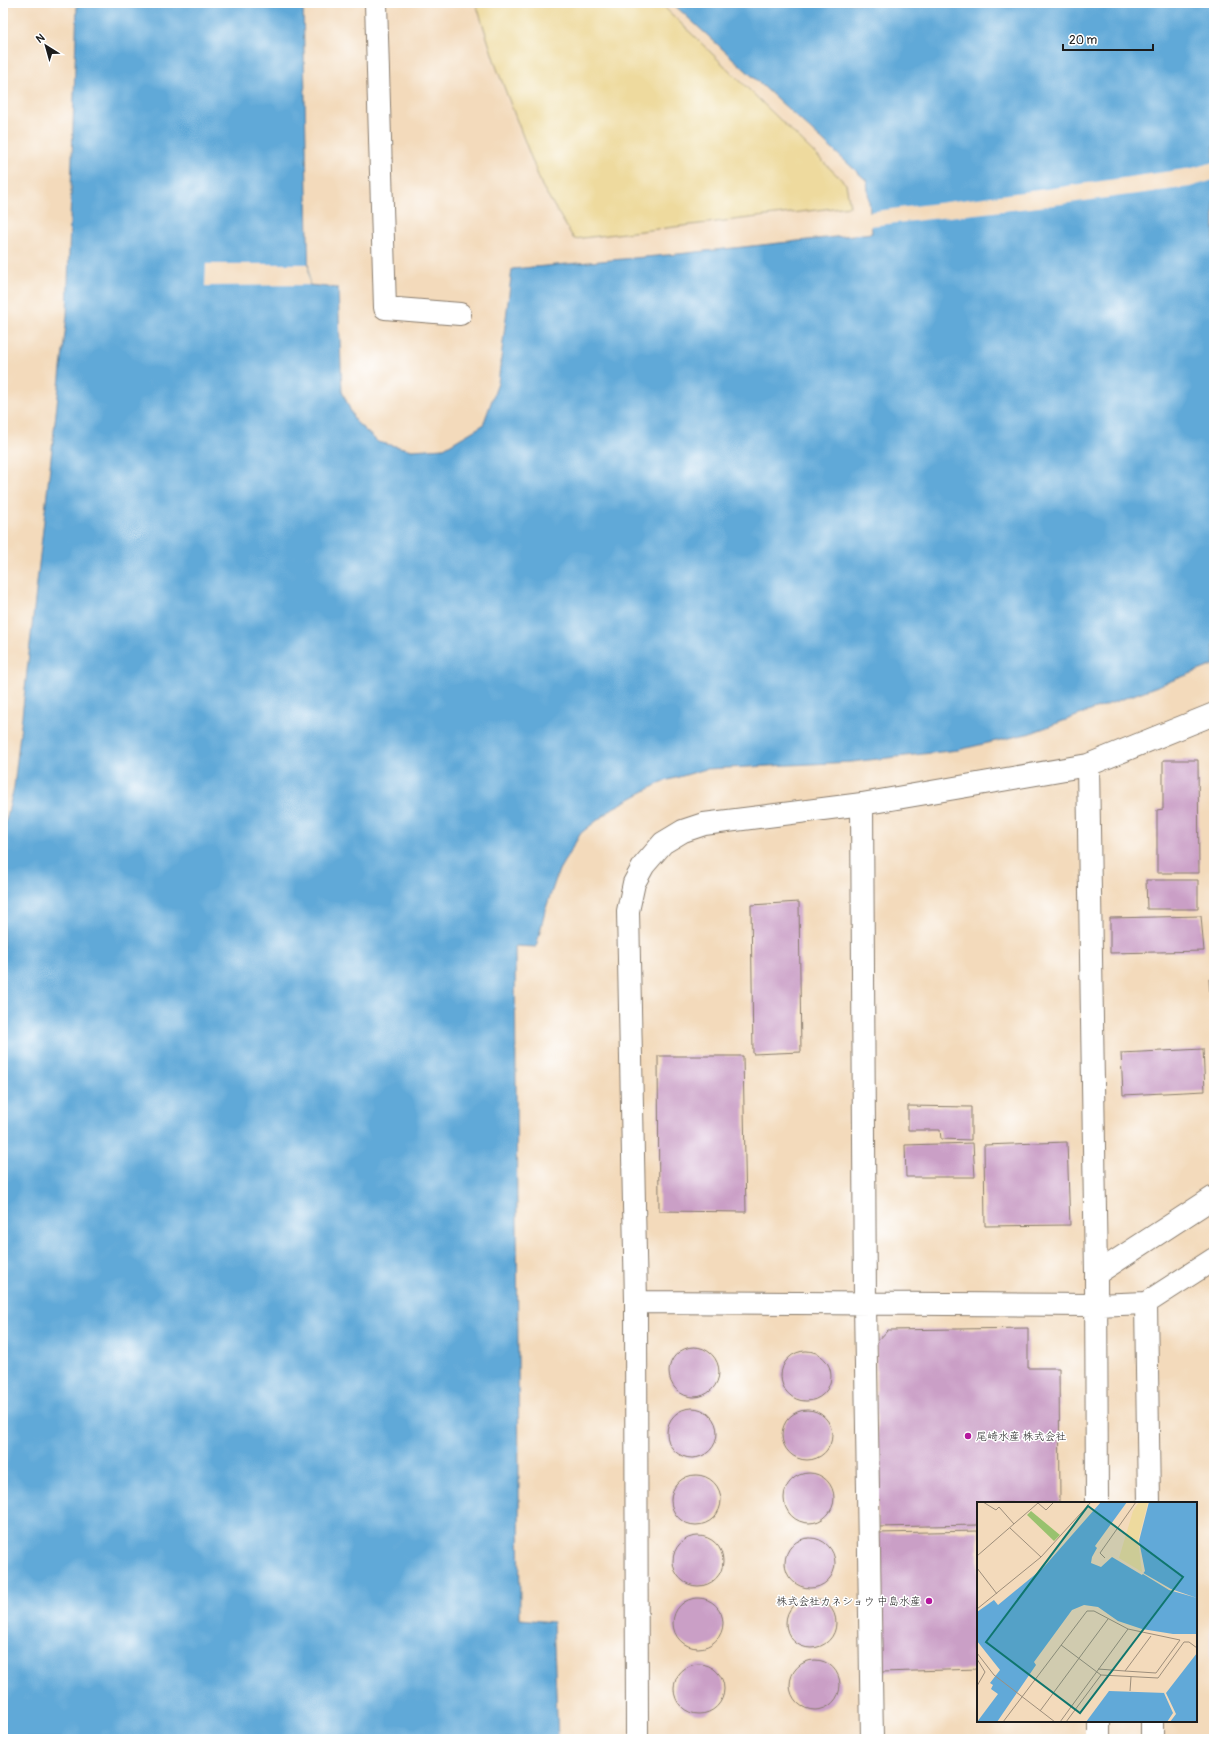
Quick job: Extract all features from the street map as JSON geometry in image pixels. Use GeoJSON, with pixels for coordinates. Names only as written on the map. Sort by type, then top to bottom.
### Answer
{"type":"FeatureCollection","features":[{"type":"Feature","properties":{"kind":"street"},"geometry":{"type":"LineString","coordinates":[[376,3],[385,308],[460,314]]}},
{"type":"Feature","properties":{"kind":"street"},"geometry":{"type":"LineString","coordinates":[[637,1739],[636,1302],[628,910],[634,882],[644,865],[663,843],[683,831],[704,824],[862,804],[1088,765],[1214,714]]}},
{"type":"Feature","properties":{"kind":"street"},"geometry":{"type":"LineString","coordinates":[[1088,765],[1096,1274],[1097,1502]]}},
{"type":"Feature","properties":{"kind":"street"},"geometry":{"type":"LineString","coordinates":[[862,804],[865,1304],[872,1739]]}},
{"type":"Feature","properties":{"kind":"street"},"geometry":{"type":"LineString","coordinates":[[1096,1274],[1214,1197]]}},
{"type":"Feature","properties":{"kind":"street"},"geometry":{"type":"LineString","coordinates":[[636,1302],[1096,1305],[1146,1303],[1214,1260]]}},
{"type":"Feature","properties":{"kind":"street"},"geometry":{"type":"LineString","coordinates":[[1146,1303],[1149,1502]]}},
{"type":"Feature","properties":{"kind":"street"},"geometry":{"type":"LineString","coordinates":[[1099,1722],[1099,1739]]}},
{"type":"Feature","properties":{"kind":"street"},"geometry":{"type":"LineString","coordinates":[[1152,1722],[1152,1739]]}},
{"type":"Feature","properties":{"kind":"shaded area"},"geometry":{"type":"Polygon","coordinates":[[[1210,1576],[1214,1576],[1214,1739],[1211,1739],[1210,1576]]]}},
{"type":"Feature","properties":{"kind":"sand"},"geometry":{"type":"Polygon","coordinates":[[[476,3],[660,3],[846,184],[850,206],[574,239],[542,186],[496,66],[476,3]]]}},
{"type":"Feature","properties":{"kind":"water"},"geometry":{"type":"Polygon","coordinates":[[[77,3],[303,3],[309,285],[338,288],[342,391],[355,421],[378,442],[412,450],[444,448],[483,425],[498,383],[512,269],[678,254],[872,233],[867,181],[672,3],[1214,3],[1214,665],[1031,733],[958,750],[852,762],[706,769],[662,782],[613,808],[581,833],[559,870],[546,908],[536,947],[515,946],[520,1619],[553,1622],[558,1739],[3,1739],[3,833],[14,787],[67,315],[77,3]]]}},
{"type":"Feature","properties":{"kind":"pier"},"geometry":{"type":"Polygon","coordinates":[[[1214,162],[1214,180],[1190,187],[1039,207],[870,226],[868,212],[1192,168],[1214,162]]]}},
{"type":"Feature","properties":{"kind":"pier"},"geometry":{"type":"Polygon","coordinates":[[[206,264],[308,264],[309,285],[205,286],[206,264]]]}},
{"type":"Feature","properties":{"kind":"building"},"geometry":{"type":"Polygon","coordinates":[[[1163,760],[1198,760],[1199,873],[1157,873],[1157,810],[1163,809],[1163,760]]]}},
{"type":"Feature","properties":{"kind":"building"},"geometry":{"type":"Polygon","coordinates":[[[1146,880],[1198,880],[1198,909],[1147,909],[1146,880]]]}},
{"type":"Feature","properties":{"kind":"building"},"geometry":{"type":"Polygon","coordinates":[[[799,902],[801,1052],[753,1054],[751,905],[799,902]]]}},
{"type":"Feature","properties":{"kind":"building"},"geometry":{"type":"Polygon","coordinates":[[[1201,916],[1204,951],[1110,953],[1110,918],[1201,916]]]}},
{"type":"Feature","properties":{"kind":"building"},"geometry":{"type":"Polygon","coordinates":[[[1209,979],[1214,979],[1214,1013],[1211,1013],[1209,979]]]}},
{"type":"Feature","properties":{"kind":"building"},"geometry":{"type":"Polygon","coordinates":[[[1203,1049],[1205,1091],[1123,1095],[1121,1053],[1203,1049]]]}},
{"type":"Feature","properties":{"kind":"building"},"geometry":{"type":"Polygon","coordinates":[[[658,1056],[743,1056],[746,1212],[659,1211],[658,1056]]]}},
{"type":"Feature","properties":{"kind":"building"},"geometry":{"type":"Polygon","coordinates":[[[908,1106],[971,1107],[971,1140],[941,1139],[940,1130],[908,1130],[908,1106]]]}},
{"type":"Feature","properties":{"kind":"building"},"geometry":{"type":"Polygon","coordinates":[[[1067,1142],[1070,1225],[985,1226],[984,1145],[1067,1142]]]}},
{"type":"Feature","properties":{"kind":"building"},"geometry":{"type":"Polygon","coordinates":[[[973,1143],[975,1177],[906,1177],[905,1145],[973,1143]]]}},
{"type":"Feature","properties":{"kind":"building","name":"尾崎水産 株式会社"},"geometry":{"type":"Polygon","coordinates":[[[1028,1328],[1028,1368],[1059,1368],[1060,1502],[977,1502],[977,1525],[878,1527],[876,1343],[888,1330],[1028,1328]]]}},
{"type":"Feature","properties":{"kind":"building"},"geometry":{"type":"Polygon","coordinates":[[[689,1347],[699,1347],[712,1354],[719,1367],[719,1377],[712,1390],[699,1397],[689,1397],[680,1393],[673,1386],[669,1377],[669,1367],[673,1358],[680,1351],[689,1347]]]}},
{"type":"Feature","properties":{"kind":"building"},"geometry":{"type":"Polygon","coordinates":[[[801,1351],[811,1351],[824,1358],[831,1371],[831,1381],[824,1394],[811,1401],[801,1401],[792,1397],[785,1390],[781,1381],[781,1371],[785,1362],[792,1355],[801,1351]]]}},
{"type":"Feature","properties":{"kind":"building"},"geometry":{"type":"Polygon","coordinates":[[[1212,1383],[1214,1383],[1214,1405],[1213,1405],[1212,1383]]]}},
{"type":"Feature","properties":{"kind":"building"},"geometry":{"type":"Polygon","coordinates":[[[687,1408],[697,1408],[710,1415],[717,1428],[717,1438],[710,1451],[697,1458],[687,1458],[678,1454],[671,1447],[667,1438],[667,1428],[671,1419],[678,1412],[687,1408]]]}},
{"type":"Feature","properties":{"kind":"building"},"geometry":{"type":"Polygon","coordinates":[[[802,1410],[812,1410],[825,1417],[832,1430],[832,1440],[825,1453],[812,1460],[802,1460],[793,1456],[786,1449],[782,1440],[782,1430],[786,1421],[793,1414],[802,1410]]]}},
{"type":"Feature","properties":{"kind":"building"},"geometry":{"type":"Polygon","coordinates":[[[804,1473],[814,1473],[827,1480],[834,1493],[834,1503],[827,1516],[814,1523],[804,1523],[795,1519],[788,1512],[784,1503],[784,1493],[788,1484],[795,1477],[804,1473]]]}},
{"type":"Feature","properties":{"kind":"building"},"geometry":{"type":"Polygon","coordinates":[[[691,1475],[701,1475],[714,1482],[721,1495],[721,1505],[714,1518],[701,1525],[691,1525],[682,1521],[675,1514],[671,1505],[671,1495],[675,1486],[682,1479],[691,1475]]]}},
{"type":"Feature","properties":{"kind":"building","name":"株式会社カネショウ 中島水産"},"geometry":{"type":"Polygon","coordinates":[[[977,1531],[977,1669],[882,1672],[879,1533],[977,1531]]]}},
{"type":"Feature","properties":{"kind":"building"},"geometry":{"type":"Polygon","coordinates":[[[693,1536],[703,1536],[716,1543],[723,1556],[723,1566],[716,1579],[703,1586],[693,1586],[684,1582],[677,1575],[673,1566],[673,1556],[677,1547],[684,1540],[693,1536]]]}},
{"type":"Feature","properties":{"kind":"building"},"geometry":{"type":"Polygon","coordinates":[[[805,1538],[815,1538],[828,1545],[835,1558],[835,1568],[828,1581],[815,1588],[805,1588],[796,1584],[789,1577],[785,1568],[785,1558],[789,1549],[796,1542],[805,1538]]]}},
{"type":"Feature","properties":{"kind":"building"},"geometry":{"type":"Polygon","coordinates":[[[693,1598],[703,1598],[716,1605],[723,1618],[723,1628],[716,1641],[703,1648],[693,1648],[684,1644],[677,1637],[673,1628],[673,1618],[677,1609],[684,1602],[693,1598]]]}},
{"type":"Feature","properties":{"kind":"building"},"geometry":{"type":"Polygon","coordinates":[[[806,1598],[816,1598],[829,1605],[836,1618],[836,1628],[829,1641],[816,1648],[806,1648],[797,1644],[790,1637],[786,1628],[786,1618],[790,1609],[797,1602],[806,1598]]]}},
{"type":"Feature","properties":{"kind":"building"},"geometry":{"type":"Polygon","coordinates":[[[810,1660],[820,1660],[833,1667],[840,1680],[840,1690],[833,1703],[820,1710],[810,1710],[801,1706],[794,1699],[790,1690],[790,1680],[794,1671],[801,1664],[810,1660]]]}},
{"type":"Feature","properties":{"kind":"building"},"geometry":{"type":"Polygon","coordinates":[[[694,1664],[704,1664],[717,1671],[724,1684],[724,1694],[717,1707],[704,1714],[694,1714],[685,1710],[678,1703],[674,1694],[674,1684],[678,1675],[685,1668],[694,1664]]]}},
{"type":"Feature","properties":{"kind":"place","name":"尾崎水産 株式会社"},"geometry":{"type":"Point","coordinates":[968,1436]}},
{"type":"Feature","properties":{"kind":"place","name":"株式会社カネショウ 中島水産"},"geometry":{"type":"Point","coordinates":[929,1601]}}]}
